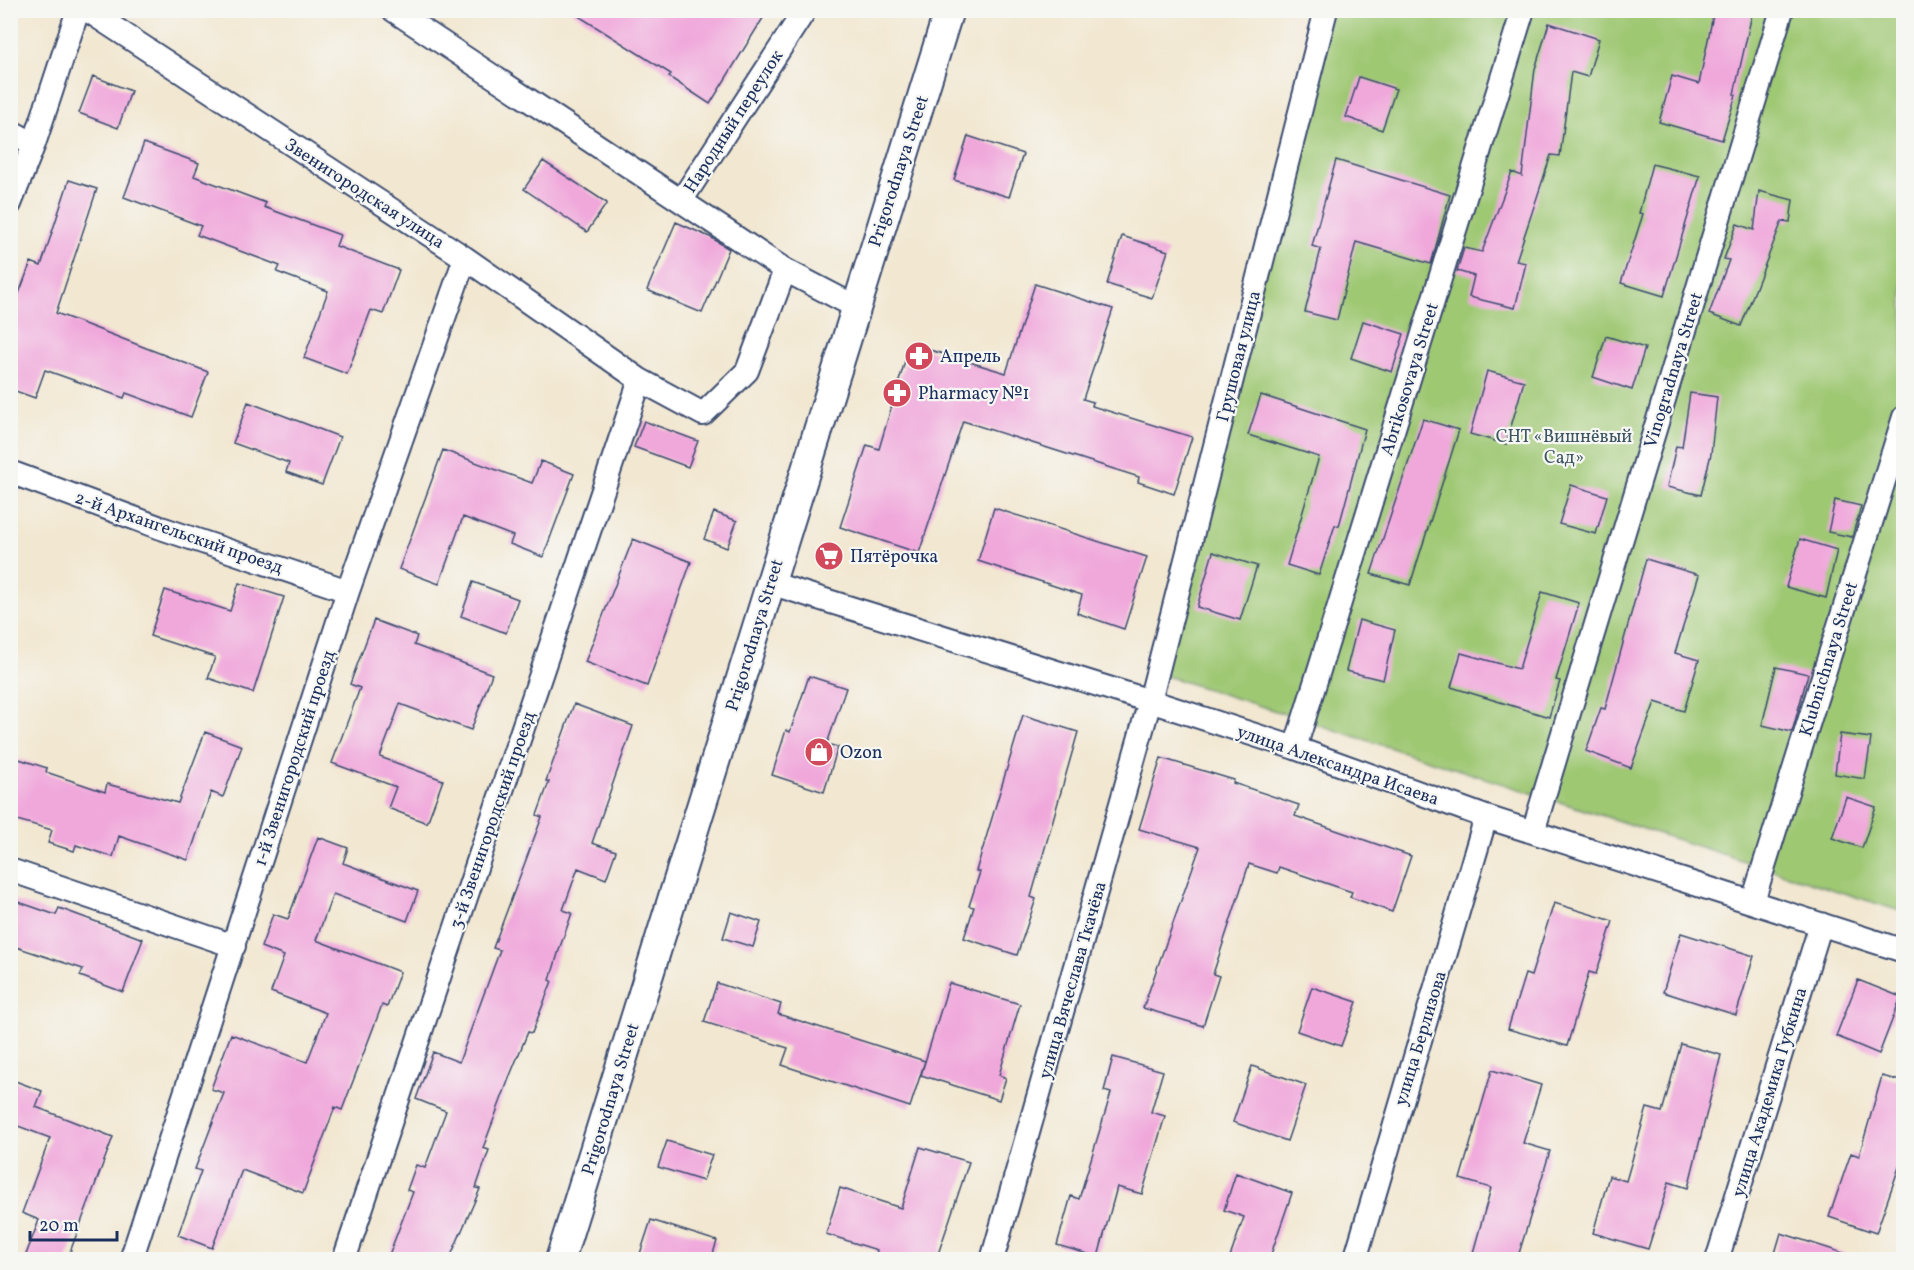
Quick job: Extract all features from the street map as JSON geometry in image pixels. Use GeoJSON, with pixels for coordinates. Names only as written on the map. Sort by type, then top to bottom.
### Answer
{"type":"FeatureCollection","features":[{"type":"Feature","properties":{"kind":"street"},"geometry":{"type":"LineString","coordinates":[[10,204],[34,144],[78,10]]}},
{"type":"Feature","properties":{"kind":"street","name":"Звенигородская улица"},"geometry":{"type":"LineString","coordinates":[[87,10],[465,258],[640,380],[703,414],[747,371],[785,270]]}},
{"type":"Feature","properties":{"kind":"street"},"geometry":{"type":"LineString","coordinates":[[393,10],[785,270],[856,307]]}},
{"type":"Feature","properties":{"kind":"street","name":"Народный переулок"},"geometry":{"type":"LineString","coordinates":[[681,201],[805,10]]}},
{"type":"Feature","properties":{"kind":"street","name":"Prigorodnaya Street"},"geometry":{"type":"LineString","coordinates":[[560,1260],[949,10]]}},
{"type":"Feature","properties":{"kind":"street","name":"Грушовая улица"},"geometry":{"type":"LineString","coordinates":[[1150,701],[1326,10]]}},
{"type":"Feature","properties":{"kind":"street","name":"Abrikosovaya Street"},"geometry":{"type":"LineString","coordinates":[[1295,748],[1523,10]]}},
{"type":"Feature","properties":{"kind":"street","name":"Vinogradnaya Street"},"geometry":{"type":"LineString","coordinates":[[1533,832],[1782,10]]}},
{"type":"Feature","properties":{"kind":"street"},"geometry":{"type":"LineString","coordinates":[[10,131],[34,144]]}},
{"type":"Feature","properties":{"kind":"street","name":"1-й Звенигородский проезд"},"geometry":{"type":"LineString","coordinates":[[131,1260],[348,591],[465,258]]}},
{"type":"Feature","properties":{"kind":"street","name":"3-й Звенигородский проезд"},"geometry":{"type":"LineString","coordinates":[[344,1260],[640,380]]}},
{"type":"Feature","properties":{"kind":"street","name":"Klubnichnaya Street"},"geometry":{"type":"LineString","coordinates":[[1753,901],[1904,417]]}},
{"type":"Feature","properties":{"kind":"street","name":"2-й Архангельский проезд"},"geometry":{"type":"LineString","coordinates":[[10,472],[158,527],[348,591]]}},
{"type":"Feature","properties":{"kind":"street","name":"улица Александра Исаева"},"geometry":{"type":"LineString","coordinates":[[771,583],[1295,748],[1486,817],[1904,951]]}},
{"type":"Feature","properties":{"kind":"street","name":"улица Вячеслава Ткачёва"},"geometry":{"type":"LineString","coordinates":[[992,1260],[1150,701]]}},
{"type":"Feature","properties":{"kind":"street","name":"улица Берлизова"},"geometry":{"type":"LineString","coordinates":[[1354,1260],[1486,817]]}},
{"type":"Feature","properties":{"kind":"street"},"geometry":{"type":"LineString","coordinates":[[10,870],[234,946]]}},
{"type":"Feature","properties":{"kind":"street","name":"улица Академика Губкина"},"geometry":{"type":"LineString","coordinates":[[1717,1260],[1821,924]]}},
{"type":"Feature","properties":{"kind":"green space","name":"СНТ «Вишнёвый Cад»"},"geometry":{"type":"Polygon","coordinates":[[[1326,11],[1903,11],[1903,912],[1157,673],[1326,11]]]}},
{"type":"Feature","properties":{"kind":"building"},"geometry":{"type":"Polygon","coordinates":[[[569,10],[768,10],[710,104],[669,77],[671,74],[569,10]]]}},
{"type":"Feature","properties":{"kind":"building"},"geometry":{"type":"Polygon","coordinates":[[[1714,10],[1753,10],[1734,94],[1736,95],[1722,140],[1659,122],[1672,76],[1699,84],[1714,10]]]}},
{"type":"Feature","properties":{"kind":"building"},"geometry":{"type":"Polygon","coordinates":[[[1549,23],[1599,39],[1588,77],[1571,72],[1560,156],[1551,155],[1516,261],[1526,263],[1515,308],[1469,297],[1474,276],[1457,271],[1464,248],[1482,252],[1512,172],[1522,176],[1535,69],[1549,23]]]}},
{"type":"Feature","properties":{"kind":"building"},"geometry":{"type":"Polygon","coordinates":[[[93,76],[131,91],[118,128],[79,113],[93,76]]]}},
{"type":"Feature","properties":{"kind":"building"},"geometry":{"type":"Polygon","coordinates":[[[1359,77],[1396,89],[1382,130],[1346,117],[1359,77]]]}},
{"type":"Feature","properties":{"kind":"building"},"geometry":{"type":"Polygon","coordinates":[[[968,136],[1023,154],[1009,197],[954,180],[968,136]]]}},
{"type":"Feature","properties":{"kind":"building"},"geometry":{"type":"Polygon","coordinates":[[[144,143],[199,163],[194,176],[266,203],[264,207],[340,235],[336,246],[399,270],[383,314],[371,310],[347,374],[304,358],[328,291],[277,272],[280,266],[197,235],[201,226],[124,197],[144,143]]]}},
{"type":"Feature","properties":{"kind":"building"},"geometry":{"type":"Polygon","coordinates":[[[1336,160],[1450,195],[1431,264],[1356,242],[1337,320],[1305,312],[1321,249],[1312,246],[1336,160]]]}},
{"type":"Feature","properties":{"kind":"building"},"geometry":{"type":"Polygon","coordinates":[[[543,161],[607,203],[587,232],[524,189],[543,161]]]}},
{"type":"Feature","properties":{"kind":"building"},"geometry":{"type":"Polygon","coordinates":[[[1652,164],[1700,176],[1664,296],[1621,283],[1643,214],[1639,213],[1652,164]]]}},
{"type":"Feature","properties":{"kind":"building"},"geometry":{"type":"Polygon","coordinates":[[[69,180],[97,189],[56,313],[208,372],[191,417],[126,393],[124,398],[45,370],[35,398],[10,389],[10,317],[31,262],[41,266],[69,180]]]}},
{"type":"Feature","properties":{"kind":"building"},"geometry":{"type":"Polygon","coordinates":[[[1759,191],[1793,200],[1790,222],[1782,221],[1741,326],[1709,314],[1729,260],[1724,259],[1737,224],[1754,230],[1759,191]]]}},
{"type":"Feature","properties":{"kind":"building"},"geometry":{"type":"Polygon","coordinates":[[[676,222],[712,238],[729,249],[702,313],[647,290],[676,222]]]}},
{"type":"Feature","properties":{"kind":"building"},"geometry":{"type":"Polygon","coordinates":[[[1122,236],[1168,251],[1152,298],[1107,284],[1122,236]]]}},
{"type":"Feature","properties":{"kind":"building"},"geometry":{"type":"Polygon","coordinates":[[[1035,284],[1113,309],[1083,399],[1093,402],[1092,406],[1192,437],[1174,494],[1138,482],[1139,477],[963,421],[919,553],[840,527],[867,445],[879,449],[910,344],[1006,373],[1035,284]]]}},
{"type":"Feature","properties":{"kind":"building"},"geometry":{"type":"Polygon","coordinates":[[[1363,321],[1404,334],[1392,372],[1351,358],[1363,321]]]}},
{"type":"Feature","properties":{"kind":"building"},"geometry":{"type":"Polygon","coordinates":[[[1606,336],[1645,348],[1632,390],[1593,377],[1606,336]]]}},
{"type":"Feature","properties":{"kind":"building"},"geometry":{"type":"Polygon","coordinates":[[[1487,371],[1524,381],[1506,444],[1470,434],[1487,371]]]}},
{"type":"Feature","properties":{"kind":"building"},"geometry":{"type":"Polygon","coordinates":[[[1690,393],[1717,397],[1711,454],[1701,495],[1667,487],[1676,446],[1682,447],[1690,393]]]}},
{"type":"Feature","properties":{"kind":"building"},"geometry":{"type":"Polygon","coordinates":[[[1261,395],[1365,429],[1339,526],[1335,525],[1319,575],[1287,565],[1319,457],[1248,435],[1261,395]]]}},
{"type":"Feature","properties":{"kind":"building"},"geometry":{"type":"Polygon","coordinates":[[[248,402],[340,437],[322,485],[286,472],[289,463],[233,443],[248,402]]]}},
{"type":"Feature","properties":{"kind":"building"},"geometry":{"type":"Polygon","coordinates":[[[1423,419],[1459,430],[1410,585],[1371,574],[1423,419]]]}},
{"type":"Feature","properties":{"kind":"building"},"geometry":{"type":"Polygon","coordinates":[[[644,421],[698,441],[688,467],[634,447],[644,421]]]}},
{"type":"Feature","properties":{"kind":"building"},"geometry":{"type":"Polygon","coordinates":[[[443,450],[532,483],[541,461],[574,474],[543,557],[510,544],[513,536],[463,517],[439,584],[399,569],[443,450]]]}},
{"type":"Feature","properties":{"kind":"building"},"geometry":{"type":"Polygon","coordinates":[[[1571,485],[1607,496],[1596,534],[1559,524],[1571,485]]]}},
{"type":"Feature","properties":{"kind":"building"},"geometry":{"type":"Polygon","coordinates":[[[1835,500],[1861,506],[1852,537],[1828,532],[1835,500]]]}},
{"type":"Feature","properties":{"kind":"building"},"geometry":{"type":"Polygon","coordinates":[[[994,508],[1147,557],[1124,629],[1077,613],[1082,595],[978,561],[994,508]]]}},
{"type":"Feature","properties":{"kind":"building"},"geometry":{"type":"Polygon","coordinates":[[[714,512],[737,521],[727,548],[704,539],[714,512]]]}},
{"type":"Feature","properties":{"kind":"building"},"geometry":{"type":"Polygon","coordinates":[[[633,539],[691,562],[647,686],[585,662],[633,539]]]}},
{"type":"Feature","properties":{"kind":"building"},"geometry":{"type":"Polygon","coordinates":[[[1800,539],[1837,550],[1826,598],[1786,587],[1800,539]]]}},
{"type":"Feature","properties":{"kind":"building"},"geometry":{"type":"Polygon","coordinates":[[[1213,552],[1257,566],[1240,620],[1197,607],[1213,552]]]}},
{"type":"Feature","properties":{"kind":"building"},"geometry":{"type":"Polygon","coordinates":[[[1646,559],[1699,575],[1675,653],[1699,660],[1684,711],[1655,702],[1631,768],[1586,751],[1601,708],[1605,709],[1646,559]]]}},
{"type":"Feature","properties":{"kind":"building"},"geometry":{"type":"Polygon","coordinates":[[[473,582],[518,599],[506,633],[461,616],[473,582]]]}},
{"type":"Feature","properties":{"kind":"building"},"geometry":{"type":"Polygon","coordinates":[[[239,583],[284,597],[253,693],[208,678],[215,657],[150,636],[165,590],[230,611],[239,583]]]}},
{"type":"Feature","properties":{"kind":"building"},"geometry":{"type":"Polygon","coordinates":[[[1542,592],[1579,603],[1556,680],[1560,681],[1549,717],[1451,687],[1461,653],[1519,669],[1542,592]]]}},
{"type":"Feature","properties":{"kind":"building"},"geometry":{"type":"Polygon","coordinates":[[[374,620],[417,636],[414,645],[492,674],[471,730],[400,704],[380,757],[443,780],[427,823],[388,808],[396,787],[332,763],[360,688],[350,684],[374,620]]]}},
{"type":"Feature","properties":{"kind":"building"},"geometry":{"type":"Polygon","coordinates":[[[1359,620],[1395,630],[1383,680],[1346,671],[1359,620]]]}},
{"type":"Feature","properties":{"kind":"building"},"geometry":{"type":"Polygon","coordinates":[[[1776,667],[1808,674],[1792,732],[1762,725],[1776,667]]]}},
{"type":"Feature","properties":{"kind":"building"},"geometry":{"type":"Polygon","coordinates":[[[809,676],[846,688],[827,744],[838,747],[824,792],[772,775],[786,730],[790,732],[809,676]]]}},
{"type":"Feature","properties":{"kind":"building"},"geometry":{"type":"Polygon","coordinates":[[[574,704],[633,726],[592,843],[616,851],[606,879],[578,868],[563,910],[572,913],[550,980],[552,981],[532,1033],[528,1032],[511,1073],[483,1148],[489,1150],[476,1188],[480,1189],[449,1260],[387,1260],[413,1192],[407,1190],[416,1165],[425,1168],[446,1111],[416,1099],[433,1052],[459,1062],[500,950],[493,948],[542,817],[537,815],[549,782],[546,781],[574,704]]]}},
{"type":"Feature","properties":{"kind":"building"},"geometry":{"type":"Polygon","coordinates":[[[1023,715],[1078,732],[1031,897],[1036,899],[1017,955],[964,938],[974,907],[969,906],[980,872],[976,871],[1023,715]]]}},
{"type":"Feature","properties":{"kind":"building"},"geometry":{"type":"Polygon","coordinates":[[[205,732],[242,746],[223,797],[211,792],[188,860],[119,836],[113,857],[76,845],[74,851],[48,843],[52,830],[10,818],[10,786],[19,759],[47,768],[46,772],[105,792],[107,784],[178,803],[205,732]]]}},
{"type":"Feature","properties":{"kind":"building"},"geometry":{"type":"Polygon","coordinates":[[[1840,734],[1871,738],[1865,779],[1835,774],[1840,734]]]}},
{"type":"Feature","properties":{"kind":"building"},"geometry":{"type":"Polygon","coordinates":[[[1161,758],[1234,780],[1233,783],[1299,805],[1295,816],[1411,856],[1392,912],[1350,897],[1352,892],[1279,867],[1277,873],[1249,864],[1213,974],[1219,976],[1203,1026],[1143,1008],[1200,847],[1139,829],[1161,758]]]}},
{"type":"Feature","properties":{"kind":"building"},"geometry":{"type":"Polygon","coordinates":[[[1846,797],[1876,807],[1862,848],[1832,838],[1846,797]]]}},
{"type":"Feature","properties":{"kind":"building"},"geometry":{"type":"Polygon","coordinates":[[[318,837],[348,848],[343,863],[418,891],[407,921],[333,894],[316,940],[400,972],[387,1007],[382,1005],[342,1110],[335,1107],[303,1193],[242,1170],[212,1248],[178,1235],[201,1171],[195,1169],[224,1093],[211,1089],[231,1034],[307,1062],[326,1013],[271,992],[284,956],[261,947],[273,914],[288,919],[318,837]]]}},
{"type":"Feature","properties":{"kind":"building"},"geometry":{"type":"Polygon","coordinates":[[[10,899],[56,915],[59,908],[143,939],[123,992],[80,976],[83,969],[10,945],[10,899]]]}},
{"type":"Feature","properties":{"kind":"building"},"geometry":{"type":"Polygon","coordinates":[[[1554,903],[1613,921],[1596,974],[1589,972],[1567,1046],[1508,1029],[1525,974],[1531,976],[1554,903]]]}},
{"type":"Feature","properties":{"kind":"building"},"geometry":{"type":"Polygon","coordinates":[[[731,912],[761,922],[753,947],[723,938],[731,912]]]}},
{"type":"Feature","properties":{"kind":"building"},"geometry":{"type":"Polygon","coordinates":[[[1681,933],[1754,956],[1736,1015],[1663,992],[1681,933]]]}},
{"type":"Feature","properties":{"kind":"building"},"geometry":{"type":"Polygon","coordinates":[[[1858,980],[1901,997],[1879,1054],[1836,1036],[1858,980]]]}},
{"type":"Feature","properties":{"kind":"building"},"geometry":{"type":"Polygon","coordinates":[[[717,983],[781,1004],[778,1014],[925,1061],[910,1107],[782,1065],[788,1048],[704,1022],[717,983]]]}},
{"type":"Feature","properties":{"kind":"building"},"geometry":{"type":"Polygon","coordinates":[[[949,983],[1020,1004],[999,1075],[1006,1078],[999,1100],[921,1075],[949,983]]]}},
{"type":"Feature","properties":{"kind":"building"},"geometry":{"type":"Polygon","coordinates":[[[1312,987],[1357,1002],[1341,1046],[1297,1031],[1312,987]]]}},
{"type":"Feature","properties":{"kind":"building"},"geometry":{"type":"Polygon","coordinates":[[[1681,1044],[1721,1055],[1688,1188],[1669,1182],[1648,1249],[1593,1233],[1609,1176],[1626,1181],[1647,1108],[1662,1112],[1681,1044]]]}},
{"type":"Feature","properties":{"kind":"building"},"geometry":{"type":"Polygon","coordinates":[[[1113,1057],[1163,1071],[1151,1112],[1165,1116],[1142,1194],[1117,1187],[1098,1257],[1057,1245],[1071,1196],[1079,1199],[1111,1093],[1104,1091],[1113,1057]]]}},
{"type":"Feature","properties":{"kind":"building"},"geometry":{"type":"Polygon","coordinates":[[[1252,1066],[1306,1085],[1287,1141],[1233,1122],[1252,1066]]]}},
{"type":"Feature","properties":{"kind":"building"},"geometry":{"type":"Polygon","coordinates":[[[1492,1070],[1541,1085],[1523,1143],[1550,1151],[1517,1260],[1471,1260],[1491,1188],[1460,1179],[1492,1070]]]}},
{"type":"Feature","properties":{"kind":"building"},"geometry":{"type":"Polygon","coordinates":[[[1882,1076],[1904,1082],[1904,1153],[1876,1233],[1829,1217],[1851,1153],[1859,1156],[1882,1076]]]}},
{"type":"Feature","properties":{"kind":"building"},"geometry":{"type":"Polygon","coordinates":[[[10,1079],[42,1091],[36,1107],[113,1137],[67,1260],[24,1260],[39,1220],[22,1213],[50,1138],[10,1123],[10,1079]]]}},
{"type":"Feature","properties":{"kind":"building"},"geometry":{"type":"Polygon","coordinates":[[[667,1141],[712,1155],[703,1181],[658,1167],[667,1141]]]}},
{"type":"Feature","properties":{"kind":"building"},"geometry":{"type":"Polygon","coordinates":[[[920,1147],[969,1162],[936,1260],[875,1260],[877,1250],[826,1234],[840,1188],[901,1208],[920,1147]]]}},
{"type":"Feature","properties":{"kind":"building"},"geometry":{"type":"Polygon","coordinates":[[[1236,1173],[1292,1193],[1269,1260],[1229,1260],[1244,1217],[1224,1210],[1236,1173]]]}},
{"type":"Feature","properties":{"kind":"building"},"geometry":{"type":"Polygon","coordinates":[[[651,1220],[717,1241],[711,1260],[638,1260],[651,1220]]]}},
{"type":"Feature","properties":{"kind":"building"},"geometry":{"type":"Polygon","coordinates":[[[1781,1233],[1849,1255],[1848,1260],[1773,1260],[1781,1233]]]}},
{"type":"Feature","properties":{"kind":"place","name":"Апрель"},"geometry":{"type":"Point","coordinates":[919,356]}},
{"type":"Feature","properties":{"kind":"place","name":"Pharmacy №1"},"geometry":{"type":"Point","coordinates":[897,393]}},
{"type":"Feature","properties":{"kind":"place","name":"Пятёрочка"},"geometry":{"type":"Point","coordinates":[829,556]}},
{"type":"Feature","properties":{"kind":"place","name":"Ozon"},"geometry":{"type":"Point","coordinates":[819,752]}}]}
